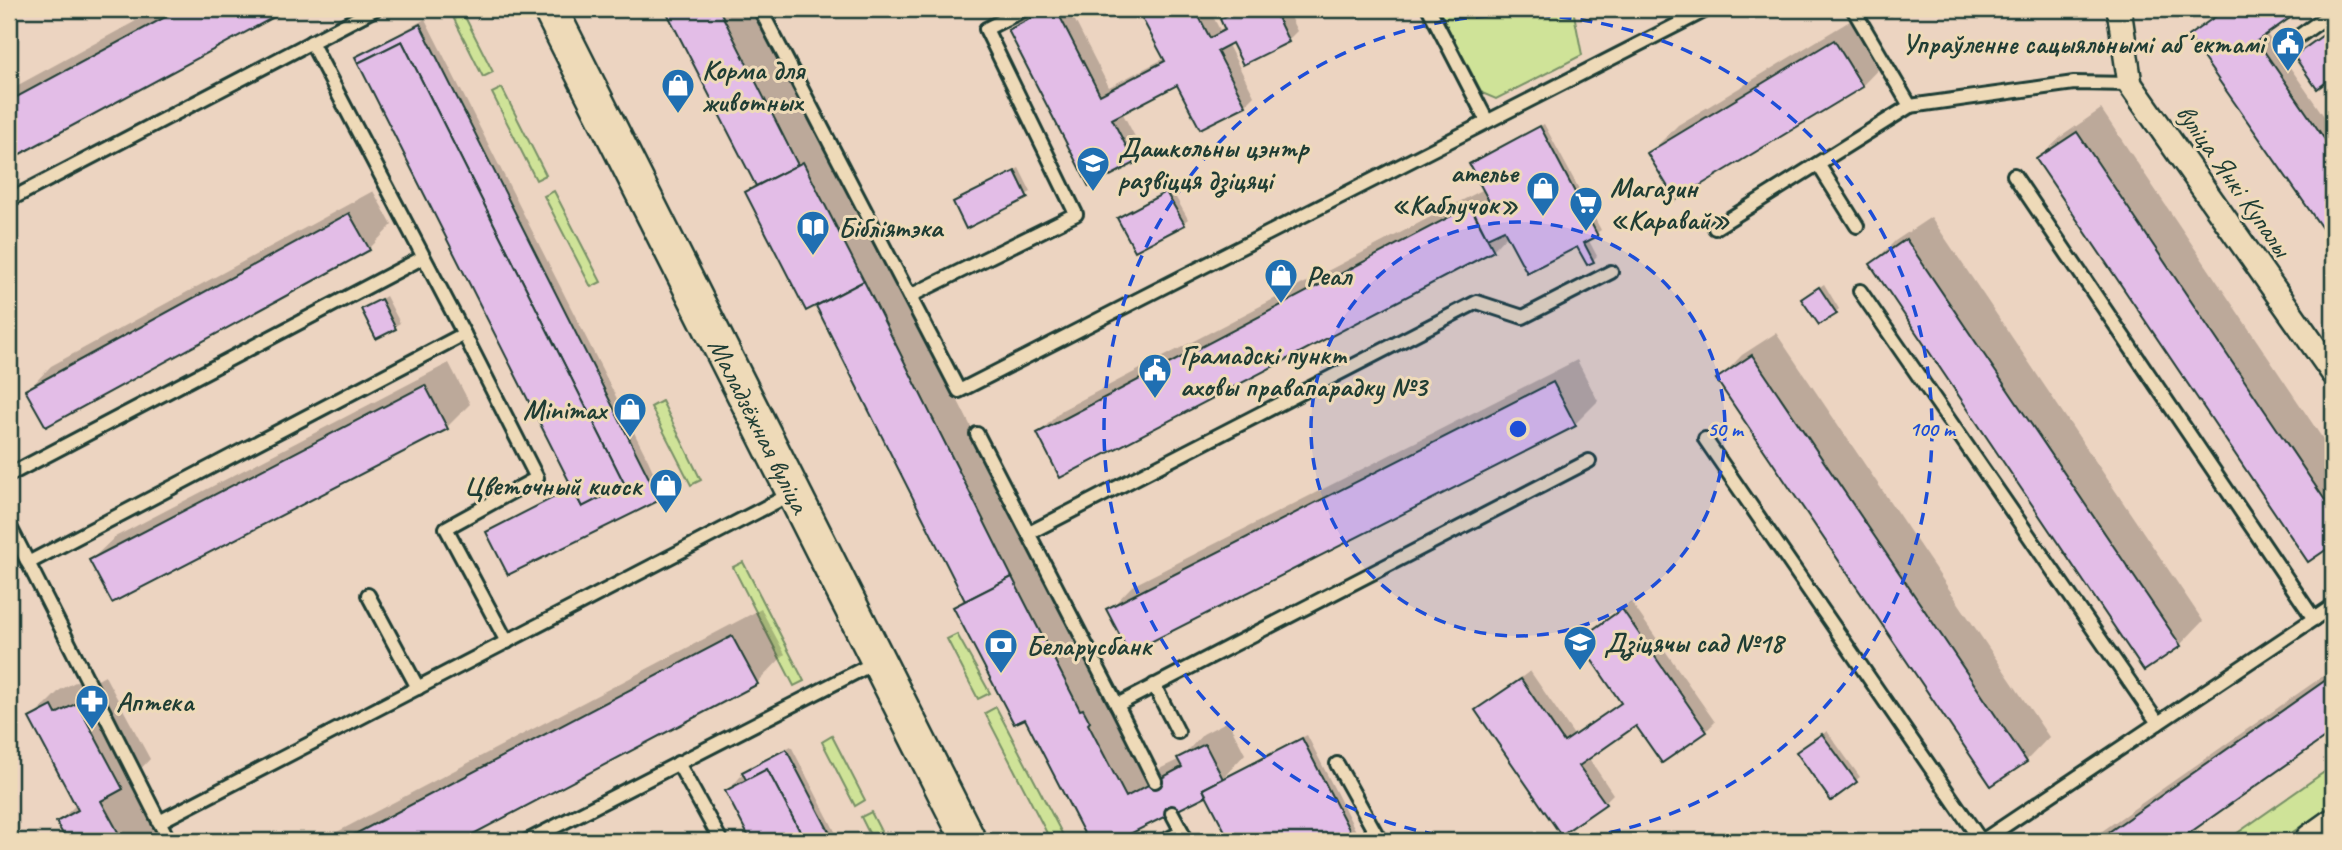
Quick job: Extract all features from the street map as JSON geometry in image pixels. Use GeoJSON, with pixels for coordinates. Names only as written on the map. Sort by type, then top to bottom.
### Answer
{"type":"FeatureCollection","features":[{"type":"Feature","properties":{"kind":"main road","name":"Маладзёжная вуліца"},"geometry":{"type":"LineString","coordinates":[[550,9],[969,841]]}},
{"type":"Feature","properties":{"kind":"main road"},"geometry":{"type":"LineString","coordinates":[[2312,841],[2333,826]]}},
{"type":"Feature","properties":{"kind":"street","name":"вуліца Янкі Купалы"},"geometry":{"type":"LineString","coordinates":[[2119,9],[2130,83],[2332,368]]}},
{"type":"Feature","properties":{"kind":"lane"},"geometry":{"type":"LineString","coordinates":[[9,200],[375,9]]}},
{"type":"Feature","properties":{"kind":"lane"},"geometry":{"type":"LineString","coordinates":[[910,296],[1076,214],[986,29],[1025,9]]}},
{"type":"Feature","properties":{"kind":"lane"},"geometry":{"type":"LineString","coordinates":[[1429,9],[1487,121]]}},
{"type":"Feature","properties":{"kind":"lane"},"geometry":{"type":"LineString","coordinates":[[763,10],[962,396],[1487,121],[1708,9]]}},
{"type":"Feature","properties":{"kind":"lane"},"geometry":{"type":"LineString","coordinates":[[1853,9],[1909,106]]}},
{"type":"Feature","properties":{"kind":"lane"},"geometry":{"type":"LineString","coordinates":[[2298,37],[2333,12]]}},
{"type":"Feature","properties":{"kind":"lane"},"geometry":{"type":"LineString","coordinates":[[311,42],[537,478],[446,528],[507,642]]}},
{"type":"Feature","properties":{"kind":"lane"},"geometry":{"type":"LineString","coordinates":[[1715,228],[1909,106],[2074,83],[2130,83]]}},
{"type":"Feature","properties":{"kind":"lane"},"geometry":{"type":"LineString","coordinates":[[1818,164],[1857,226]]}},
{"type":"Feature","properties":{"kind":"lane"},"geometry":{"type":"LineString","coordinates":[[2014,175],[2314,619]]}},
{"type":"Feature","properties":{"kind":"lane"},"geometry":{"type":"LineString","coordinates":[[9,475],[422,258]]}},
{"type":"Feature","properties":{"kind":"lane"},"geometry":{"type":"LineString","coordinates":[[1029,533],[1477,302],[1523,317],[1611,272]]}},
{"type":"Feature","properties":{"kind":"lane"},"geometry":{"type":"LineString","coordinates":[[1860,291],[2158,723]]}},
{"type":"Feature","properties":{"kind":"lane"},"geometry":{"type":"LineString","coordinates":[[28,563],[464,334]]}},
{"type":"Feature","properties":{"kind":"lane"},"geometry":{"type":"LineString","coordinates":[[977,434],[1155,781]]}},
{"type":"Feature","properties":{"kind":"lane"},"geometry":{"type":"LineString","coordinates":[[1705,439],[1981,841],[2333,606]]}},
{"type":"Feature","properties":{"kind":"lane"},"geometry":{"type":"LineString","coordinates":[[1117,705],[1589,461]]}},
{"type":"Feature","properties":{"kind":"lane"},"geometry":{"type":"LineString","coordinates":[[159,822],[794,492]]}},
{"type":"Feature","properties":{"kind":"lane"},"geometry":{"type":"LineString","coordinates":[[9,525],[169,841]]}},
{"type":"Feature","properties":{"kind":"lane"},"geometry":{"type":"LineString","coordinates":[[368,595],[418,688]]}},
{"type":"Feature","properties":{"kind":"lane"},"geometry":{"type":"LineString","coordinates":[[527,841],[878,661]]}},
{"type":"Feature","properties":{"kind":"lane"},"geometry":{"type":"LineString","coordinates":[[1154,685],[1178,732]]}},
{"type":"Feature","properties":{"kind":"lane"},"geometry":{"type":"LineString","coordinates":[[678,763],[721,841]]}},
{"type":"Feature","properties":{"kind":"lane"},"geometry":{"type":"LineString","coordinates":[[1337,764],[1380,841]]}},
{"type":"Feature","properties":{"kind":"lane"},"geometry":{"type":"LineString","coordinates":[[1164,841],[1184,836],[1172,813]]}},
{"type":"Feature","properties":{"kind":"green space"},"geometry":{"type":"Polygon","coordinates":[[[461,9],[493,72],[483,77],[450,11],[461,9]]]}},
{"type":"Feature","properties":{"kind":"green space"},"geometry":{"type":"Polygon","coordinates":[[[1438,9],[1573,9],[1582,55],[1496,99],[1482,93],[1438,9]]]}},
{"type":"Feature","properties":{"kind":"green space"},"geometry":{"type":"Polygon","coordinates":[[[502,88],[546,175],[536,180],[492,93],[502,88]]]}},
{"type":"Feature","properties":{"kind":"green space"},"geometry":{"type":"Polygon","coordinates":[[[554,191],[601,282],[591,287],[544,196],[554,191]]]}},
{"type":"Feature","properties":{"kind":"green space"},"geometry":{"type":"Polygon","coordinates":[[[662,401],[701,480],[691,485],[651,407],[662,401]]]}},
{"type":"Feature","properties":{"kind":"green space"},"geometry":{"type":"Polygon","coordinates":[[[743,562],[804,681],[794,686],[733,567],[743,562]]]}},
{"type":"Feature","properties":{"kind":"green space"},"geometry":{"type":"Polygon","coordinates":[[[957,634],[990,693],[978,699],[947,639],[957,634]]]}},
{"type":"Feature","properties":{"kind":"green space"},"geometry":{"type":"Polygon","coordinates":[[[996,707],[1066,841],[1051,841],[985,713],[996,707]]]}},
{"type":"Feature","properties":{"kind":"green space"},"geometry":{"type":"Polygon","coordinates":[[[832,736],[865,800],[855,806],[822,742],[832,736]]]}},
{"type":"Feature","properties":{"kind":"green space"},"geometry":{"type":"Polygon","coordinates":[[[2333,766],[2333,804],[2280,841],[2226,841],[2333,766]]]}},
{"type":"Feature","properties":{"kind":"green space"},"geometry":{"type":"Polygon","coordinates":[[[871,812],[886,841],[873,841],[861,817],[871,812]]]}},
{"type":"Feature","properties":{"kind":"building"},"geometry":{"type":"Polygon","coordinates":[[[180,9],[289,9],[9,160],[9,101],[180,9]]]}},
{"type":"Feature","properties":{"kind":"building"},"geometry":{"type":"Polygon","coordinates":[[[665,9],[719,9],[798,165],[756,186],[665,9]]]}},
{"type":"Feature","properties":{"kind":"building"},"geometry":{"type":"Polygon","coordinates":[[[1049,9],[1056,9],[1100,95],[1165,61],[1137,9],[1195,9],[1210,38],[1225,30],[1220,19],[1240,9],[1273,9],[1289,42],[1243,65],[1232,43],[1217,51],[1246,106],[1200,129],[1177,85],[1112,119],[1135,163],[1089,187],[1008,30],[1049,9]]]}},
{"type":"Feature","properties":{"kind":"building"},"geometry":{"type":"Polygon","coordinates":[[[1887,9],[1903,9],[1891,15],[1887,9]]]}},
{"type":"Feature","properties":{"kind":"building"},"geometry":{"type":"Polygon","coordinates":[[[2226,9],[2300,11],[2257,41],[2326,141],[2333,136],[2333,244],[2188,36],[2226,9]]]}},
{"type":"Feature","properties":{"kind":"building"},"geometry":{"type":"Polygon","coordinates":[[[420,24],[660,500],[508,575],[486,532],[572,488],[582,507],[625,485],[402,41],[358,63],[355,57],[420,24]]]}},
{"type":"Feature","properties":{"kind":"building"},"geometry":{"type":"Polygon","coordinates":[[[2333,28],[2333,77],[2317,89],[2294,56],[2333,28]]]}},
{"type":"Feature","properties":{"kind":"building"},"geometry":{"type":"Polygon","coordinates":[[[1834,40],[1863,87],[1676,200],[1647,153],[1834,40]]]}},
{"type":"Feature","properties":{"kind":"building"},"geometry":{"type":"Polygon","coordinates":[[[402,41],[625,485],[582,507],[358,63],[402,41]]]}},
{"type":"Feature","properties":{"kind":"building"},"geometry":{"type":"Polygon","coordinates":[[[1540,126],[1598,236],[1584,243],[1594,262],[1587,265],[1577,247],[1527,273],[1504,230],[1487,238],[1474,212],[1490,203],[1469,164],[1540,126]]]}},
{"type":"Feature","properties":{"kind":"building"},"geometry":{"type":"Polygon","coordinates":[[[2077,132],[2333,512],[2333,545],[2308,562],[2036,159],[2077,132]]]}},
{"type":"Feature","properties":{"kind":"building"},"geometry":{"type":"Polygon","coordinates":[[[803,162],[864,281],[806,311],[745,192],[803,162]]]}},
{"type":"Feature","properties":{"kind":"building"},"geometry":{"type":"Polygon","coordinates":[[[1015,171],[1028,198],[966,229],[953,202],[1015,171]]]}},
{"type":"Feature","properties":{"kind":"building"},"geometry":{"type":"Polygon","coordinates":[[[1166,192],[1185,225],[1135,251],[1117,218],[1166,192]]]}},
{"type":"Feature","properties":{"kind":"building"},"geometry":{"type":"Polygon","coordinates":[[[1470,206],[1494,251],[1060,478],[1037,433],[1470,206]]]}},
{"type":"Feature","properties":{"kind":"building"},"geometry":{"type":"Polygon","coordinates":[[[349,213],[370,250],[46,427],[25,390],[349,213]]]}},
{"type":"Feature","properties":{"kind":"building"},"geometry":{"type":"Polygon","coordinates":[[[1906,239],[2181,646],[2144,671],[1870,264],[1906,239]]]}},
{"type":"Feature","properties":{"kind":"building"},"geometry":{"type":"Polygon","coordinates":[[[864,281],[1012,577],[965,601],[816,306],[864,281]]]}},
{"type":"Feature","properties":{"kind":"building"},"geometry":{"type":"Polygon","coordinates":[[[1819,287],[1837,314],[1819,325],[1801,299],[1819,287]]]}},
{"type":"Feature","properties":{"kind":"building"},"geometry":{"type":"Polygon","coordinates":[[[381,299],[396,329],[376,339],[361,309],[381,299]]]}},
{"type":"Feature","properties":{"kind":"building"},"geometry":{"type":"Polygon","coordinates":[[[1752,355],[2027,762],[1991,786],[1716,379],[1752,355]]]}},
{"type":"Feature","properties":{"kind":"building"},"geometry":{"type":"Polygon","coordinates":[[[1553,382],[1576,426],[1129,653],[1106,609],[1553,382]]]}},
{"type":"Feature","properties":{"kind":"building"},"geometry":{"type":"Polygon","coordinates":[[[425,385],[448,429],[112,603],[89,560],[425,385]]]}},
{"type":"Feature","properties":{"kind":"building"},"geometry":{"type":"Polygon","coordinates":[[[1012,577],[1080,710],[1083,709],[1090,722],[1088,724],[1126,797],[1182,767],[1177,758],[1205,744],[1223,779],[1203,789],[1206,796],[1116,841],[1088,841],[1025,719],[1014,724],[953,607],[1012,577]]]}},
{"type":"Feature","properties":{"kind":"building"},"geometry":{"type":"Polygon","coordinates":[[[1622,609],[1707,732],[1662,763],[1636,726],[1579,766],[1606,804],[1561,835],[1475,710],[1521,679],[1564,742],[1621,703],[1578,640],[1622,609]]]}},
{"type":"Feature","properties":{"kind":"building"},"geometry":{"type":"Polygon","coordinates":[[[732,636],[758,684],[460,841],[342,841],[732,636]]]}},
{"type":"Feature","properties":{"kind":"building"},"geometry":{"type":"Polygon","coordinates":[[[2333,675],[2333,732],[2178,841],[2096,841],[2333,675]]]}},
{"type":"Feature","properties":{"kind":"building"},"geometry":{"type":"Polygon","coordinates":[[[77,703],[123,789],[101,801],[123,841],[67,841],[56,822],[78,810],[29,718],[52,706],[56,714],[77,703]]]}},
{"type":"Feature","properties":{"kind":"building"},"geometry":{"type":"Polygon","coordinates":[[[1822,734],[1857,782],[1831,801],[1796,752],[1822,734]]]}},
{"type":"Feature","properties":{"kind":"building"},"geometry":{"type":"Polygon","coordinates":[[[1302,738],[1355,841],[1230,841],[1203,789],[1302,738]]]}},
{"type":"Feature","properties":{"kind":"building"},"geometry":{"type":"Polygon","coordinates":[[[786,749],[834,841],[805,841],[767,769],[746,780],[742,772],[786,749]]]}},
{"type":"Feature","properties":{"kind":"building"},"geometry":{"type":"Polygon","coordinates":[[[767,769],[805,841],[751,841],[725,791],[767,769]]]}},
{"type":"Feature","properties":{"kind":"place","name":"Упраўленне сацыяльнымі абʼектамі"},"geometry":{"type":"Point","coordinates":[2288,73]}},
{"type":"Feature","properties":{"kind":"place","name":"Корма для животных"},"geometry":{"type":"Point","coordinates":[678,115]}},
{"type":"Feature","properties":{"kind":"place","name":"Дашкольны цэнтр развіцця дзіцяці"},"geometry":{"type":"Point","coordinates":[1093,193]}},
{"type":"Feature","properties":{"kind":"place","name":"ателье «Каблучок»"},"geometry":{"type":"Point","coordinates":[1543,218]}},
{"type":"Feature","properties":{"kind":"place","name":"Магазин «Каравай»"},"geometry":{"type":"Point","coordinates":[1586,233]}},
{"type":"Feature","properties":{"kind":"place","name":"Бібліятэка"},"geometry":{"type":"Point","coordinates":[813,257]}},
{"type":"Feature","properties":{"kind":"place","name":"Реал"},"geometry":{"type":"Point","coordinates":[1281,305]}},
{"type":"Feature","properties":{"kind":"place","name":"Грамадскі пункт аховы правапарадку №3"},"geometry":{"type":"Point","coordinates":[1155,400]}},
{"type":"Feature","properties":{"kind":"place","name":"Minimax"},"geometry":{"type":"Point","coordinates":[630,439]}},
{"type":"Feature","properties":{"kind":"place","name":"Цветочный киоск"},"geometry":{"type":"Point","coordinates":[666,515]}},
{"type":"Feature","properties":{"kind":"place","name":"Дзіцячы сад №18"},"geometry":{"type":"Point","coordinates":[1580,672]}},
{"type":"Feature","properties":{"kind":"place","name":"Беларусбанк"},"geometry":{"type":"Point","coordinates":[1001,675]}},
{"type":"Feature","properties":{"kind":"place","name":"Аптека"},"geometry":{"type":"Point","coordinates":[92,731]}}]}
